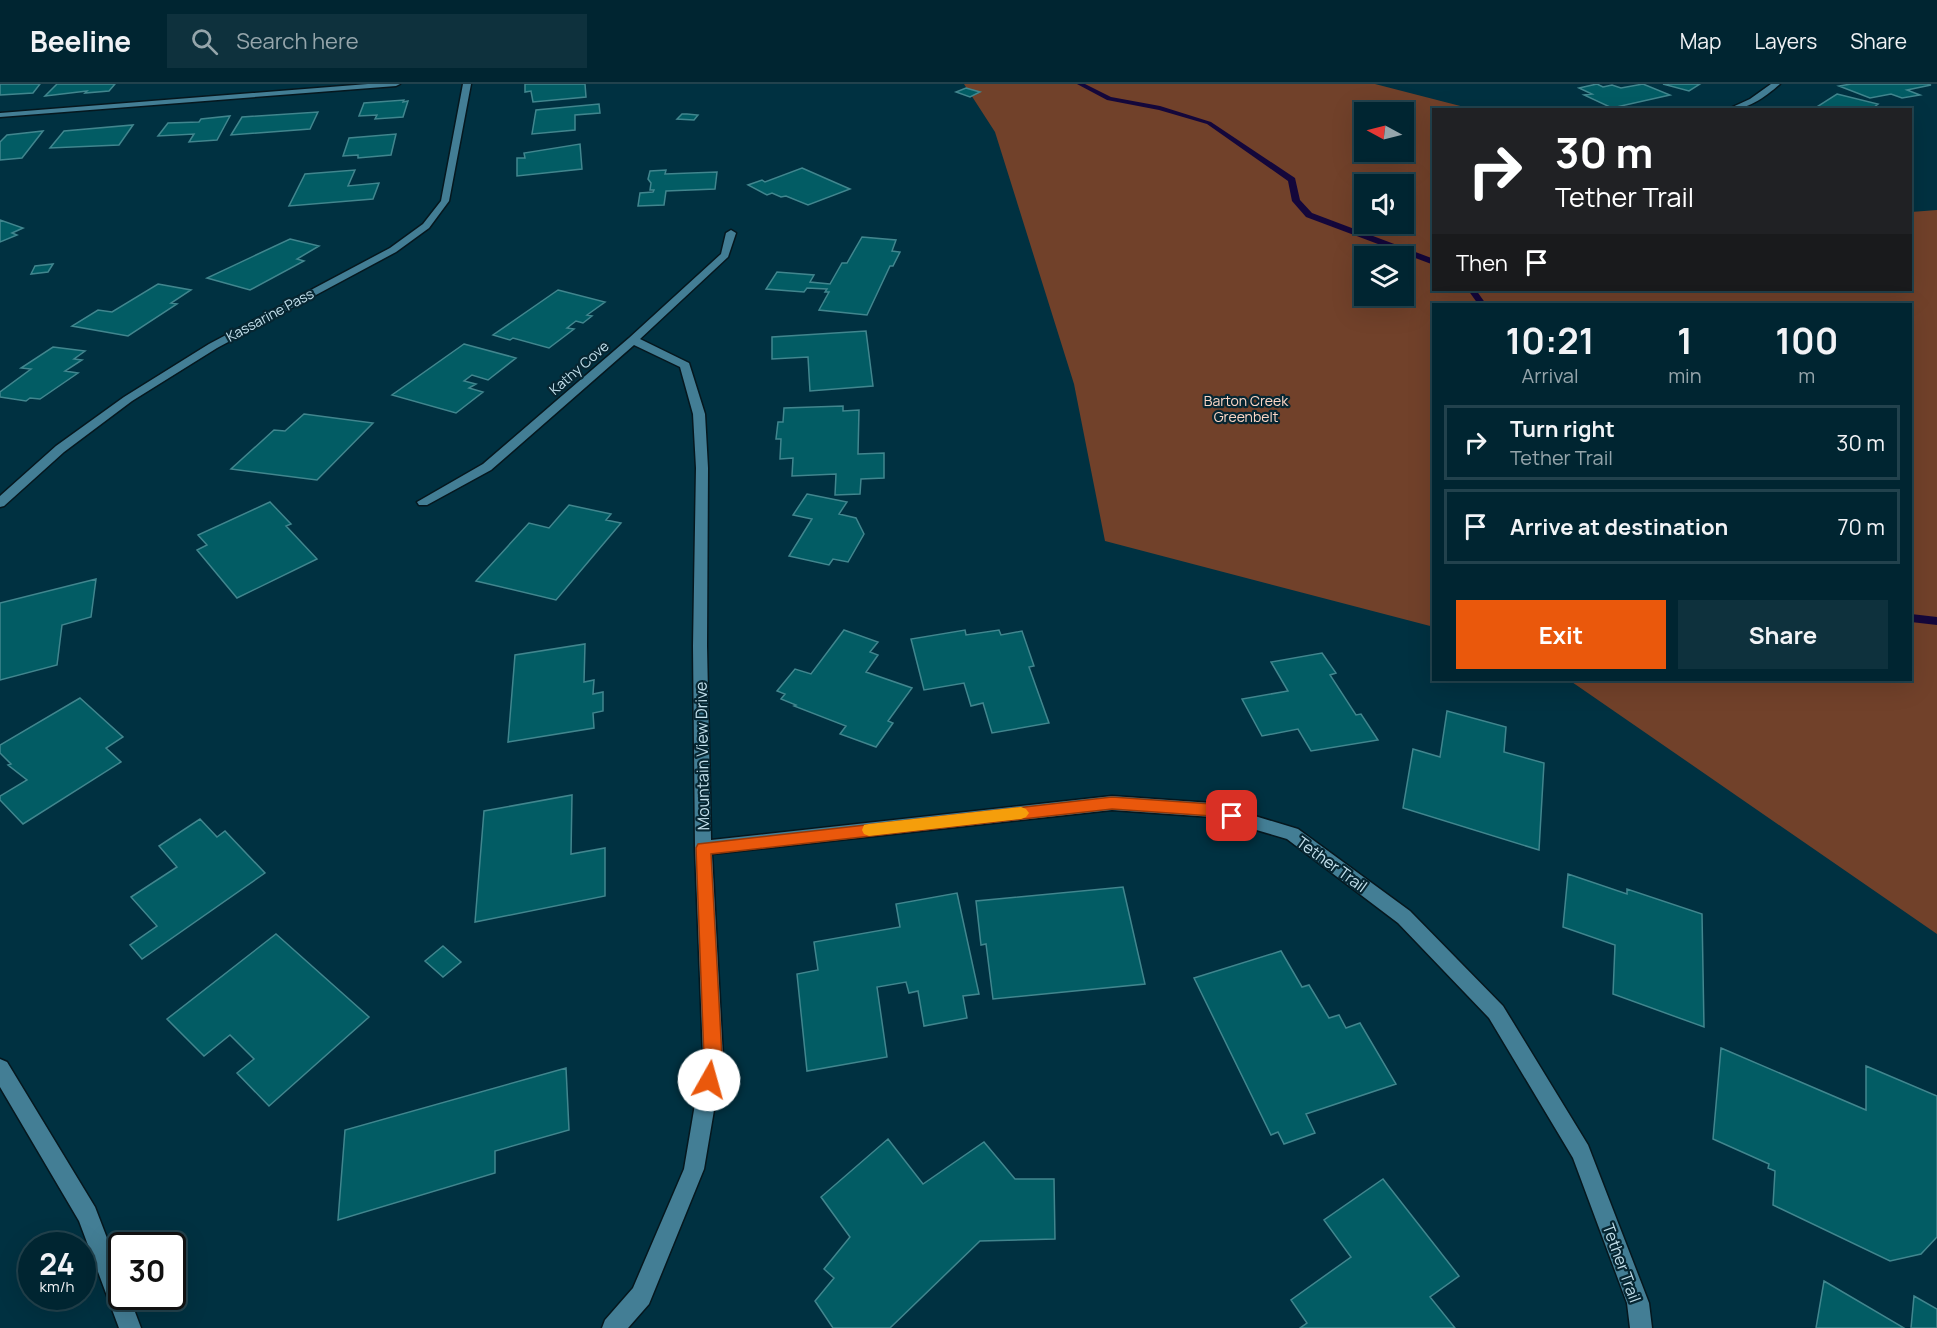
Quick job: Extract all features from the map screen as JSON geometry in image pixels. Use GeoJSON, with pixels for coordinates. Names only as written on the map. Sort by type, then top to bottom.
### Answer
{"type":"FeatureCollection","features":[{"type":"Feature","properties":{"kind":"street"},"geometry":{"type":"LineString","coordinates":[[0,116],[396,84]]}},
{"type":"Feature","properties":{"kind":"street","name":"Kassarine Pass"},"geometry":{"type":"LineString","coordinates":[[0,503],[60,449],[128,399],[213,346],[393,250],[426,226],[446,201],[467,84]]}},
{"type":"Feature","properties":{"kind":"street"},"geometry":{"type":"LineString","coordinates":[[1734,108],[1753,101],[1776,84]]}},
{"type":"Feature","properties":{"kind":"street","name":"Kathy Cove"},"geometry":{"type":"LineString","coordinates":[[423,502],[487,467],[633,340],[725,255],[731,233]]}},
{"type":"Feature","properties":{"kind":"street","name":"Mountain View Drive"},"geometry":{"type":"LineString","coordinates":[[613,1328],[641,1296],[694,1169],[713,1057],[704,848],[700,646],[702,468],[699,414],[685,365],[633,340]]}},
{"type":"Feature","properties":{"kind":"street","name":"Tether Trail"},"geometry":{"type":"LineString","coordinates":[[704,848],[1112,803],[1212,810],[1292,834],[1404,917],[1496,1012],[1581,1152],[1638,1303],[1641,1328]]}},
{"type":"Feature","properties":{"kind":"street"},"geometry":{"type":"LineString","coordinates":[[0,1069],[87,1215],[130,1328]]}},
{"type":"Feature","properties":{"kind":"green space","name":"Barton Creek Greenbelt"},"geometry":{"type":"Polygon","coordinates":[[[964,84],[1375,84],[1468,108],[1432,108],[1432,291],[1912,291],[1912,212],[1937,210],[1937,934],[1570,681],[1912,681],[1912,303],[1432,303],[1432,626],[1105,541],[1074,384],[995,132],[964,84]]]}},
{"type":"Feature","properties":{"kind":"building"},"geometry":{"type":"Polygon","coordinates":[[[0,84],[40,84],[33,93],[0,95],[0,84]]]}},
{"type":"Feature","properties":{"kind":"building"},"geometry":{"type":"Polygon","coordinates":[[[57,84],[115,84],[109,91],[45,96],[57,84]]]}},
{"type":"Feature","properties":{"kind":"building"},"geometry":{"type":"Polygon","coordinates":[[[525,84],[585,84],[586,97],[533,102],[531,91],[525,92],[525,84]]]}},
{"type":"Feature","properties":{"kind":"building"},"geometry":{"type":"Polygon","coordinates":[[[1597,84],[1603,87],[1612,85],[1621,88],[1643,84],[1670,95],[1612,108],[1584,95],[1592,94],[1579,88],[1597,84]]]}},
{"type":"Feature","properties":{"kind":"building"},"geometry":{"type":"Polygon","coordinates":[[[1663,84],[1700,84],[1689,91],[1663,84]]]}},
{"type":"Feature","properties":{"kind":"building"},"geometry":{"type":"Polygon","coordinates":[[[1851,84],[1931,85],[1907,90],[1920,95],[1902,98],[1891,94],[1870,98],[1839,86],[1851,84]]]}},
{"type":"Feature","properties":{"kind":"building"},"geometry":{"type":"Polygon","coordinates":[[[966,88],[980,92],[970,97],[956,92],[966,88]]]}},
{"type":"Feature","properties":{"kind":"building"},"geometry":{"type":"Polygon","coordinates":[[[1837,94],[1878,104],[1873,108],[1815,108],[1837,94]]]}},
{"type":"Feature","properties":{"kind":"building"},"geometry":{"type":"Polygon","coordinates":[[[404,100],[403,102],[408,101],[403,117],[375,119],[377,115],[359,116],[364,103],[404,100]]]}},
{"type":"Feature","properties":{"kind":"building"},"geometry":{"type":"Polygon","coordinates":[[[599,104],[600,113],[575,115],[575,130],[532,134],[536,110],[599,104]]]}},
{"type":"Feature","properties":{"kind":"building"},"geometry":{"type":"Polygon","coordinates":[[[318,112],[310,129],[231,135],[242,117],[318,112]]]}},
{"type":"Feature","properties":{"kind":"building"},"geometry":{"type":"Polygon","coordinates":[[[682,114],[698,115],[694,120],[677,119],[682,114]]]}},
{"type":"Feature","properties":{"kind":"building"},"geometry":{"type":"Polygon","coordinates":[[[230,116],[217,140],[189,142],[194,134],[158,136],[168,123],[199,122],[201,119],[230,116]]]}},
{"type":"Feature","properties":{"kind":"building"},"geometry":{"type":"Polygon","coordinates":[[[133,125],[119,145],[50,148],[64,131],[133,125]]]}},
{"type":"Feature","properties":{"kind":"building"},"geometry":{"type":"Polygon","coordinates":[[[43,131],[22,158],[0,160],[0,142],[7,135],[43,131]]]}},
{"type":"Feature","properties":{"kind":"building"},"geometry":{"type":"Polygon","coordinates":[[[396,134],[391,155],[358,158],[358,155],[343,156],[349,138],[396,134]]]}},
{"type":"Feature","properties":{"kind":"building"},"geometry":{"type":"Polygon","coordinates":[[[580,144],[582,169],[517,176],[517,158],[525,158],[524,153],[580,144]]]}},
{"type":"Feature","properties":{"kind":"building"},"geometry":{"type":"Polygon","coordinates":[[[802,168],[850,189],[808,205],[786,196],[781,197],[772,193],[767,195],[748,185],[762,180],[765,182],[802,168]]]}},
{"type":"Feature","properties":{"kind":"building"},"geometry":{"type":"Polygon","coordinates":[[[355,170],[348,186],[379,183],[373,199],[289,206],[305,174],[355,170]]]}},
{"type":"Feature","properties":{"kind":"building"},"geometry":{"type":"Polygon","coordinates":[[[666,170],[665,174],[717,172],[715,189],[666,191],[664,205],[638,206],[640,193],[654,190],[650,190],[651,183],[648,179],[650,171],[666,170]]]}},
{"type":"Feature","properties":{"kind":"building"},"geometry":{"type":"Polygon","coordinates":[[[0,220],[23,228],[12,233],[17,235],[0,242],[0,220]]]}},
{"type":"Feature","properties":{"kind":"building"},"geometry":{"type":"Polygon","coordinates":[[[862,237],[896,240],[892,251],[900,252],[893,266],[890,266],[867,315],[819,310],[829,292],[825,292],[827,289],[807,288],[804,292],[766,289],[777,272],[814,275],[810,282],[830,284],[842,263],[847,263],[862,237]]]}},
{"type":"Feature","properties":{"kind":"building"},"geometry":{"type":"Polygon","coordinates":[[[290,239],[319,246],[297,259],[304,261],[250,290],[207,278],[290,239]]]}},
{"type":"Feature","properties":{"kind":"building"},"geometry":{"type":"Polygon","coordinates":[[[53,264],[48,272],[31,274],[35,266],[53,264]]]}},
{"type":"Feature","properties":{"kind":"building"},"geometry":{"type":"Polygon","coordinates":[[[158,284],[191,290],[171,303],[177,304],[128,336],[72,326],[98,310],[112,312],[158,284]]]}},
{"type":"Feature","properties":{"kind":"building"},"geometry":{"type":"Polygon","coordinates":[[[558,290],[605,302],[587,315],[592,316],[583,323],[576,321],[567,328],[574,329],[549,348],[493,335],[558,290]]]}},
{"type":"Feature","properties":{"kind":"building"},"geometry":{"type":"Polygon","coordinates":[[[866,331],[873,386],[810,391],[808,357],[772,359],[772,337],[866,331]]]}},
{"type":"Feature","properties":{"kind":"building"},"geometry":{"type":"Polygon","coordinates":[[[464,344],[516,358],[488,380],[472,375],[464,381],[476,384],[469,388],[483,392],[456,413],[392,395],[464,344]]]}},
{"type":"Feature","properties":{"kind":"building"},"geometry":{"type":"Polygon","coordinates":[[[53,347],[85,351],[74,359],[82,360],[65,371],[78,373],[40,399],[30,398],[26,401],[0,397],[0,392],[31,369],[21,368],[53,347]]]}},
{"type":"Feature","properties":{"kind":"building"},"geometry":{"type":"Polygon","coordinates":[[[843,406],[843,411],[859,410],[858,454],[884,453],[884,478],[861,479],[860,494],[835,495],[836,474],[792,476],[793,458],[780,459],[781,439],[776,439],[778,422],[783,422],[784,408],[843,406]]]}},
{"type":"Feature","properties":{"kind":"building"},"geometry":{"type":"Polygon","coordinates":[[[304,414],[373,423],[317,480],[231,469],[274,430],[285,431],[304,414]]]}},
{"type":"Feature","properties":{"kind":"building"},"geometry":{"type":"Polygon","coordinates":[[[807,494],[847,502],[839,514],[856,518],[864,534],[848,562],[833,559],[829,565],[789,556],[812,519],[793,515],[807,494]]]}},
{"type":"Feature","properties":{"kind":"building"},"geometry":{"type":"Polygon","coordinates":[[[270,502],[291,524],[286,526],[317,559],[237,598],[197,550],[207,545],[198,535],[270,502]]]}},
{"type":"Feature","properties":{"kind":"building"},"geometry":{"type":"Polygon","coordinates":[[[569,505],[611,514],[606,520],[621,523],[556,600],[476,581],[529,523],[549,528],[569,505]]]}},
{"type":"Feature","properties":{"kind":"building"},"geometry":{"type":"Polygon","coordinates":[[[96,579],[91,617],[62,625],[57,665],[0,680],[0,603],[96,579]]]}},
{"type":"Feature","properties":{"kind":"building"},"geometry":{"type":"Polygon","coordinates":[[[844,630],[878,642],[870,652],[878,655],[866,672],[912,688],[888,721],[893,723],[876,747],[840,734],[846,726],[794,706],[796,705],[781,699],[785,694],[777,691],[795,669],[811,674],[844,630]]]}},
{"type":"Feature","properties":{"kind":"building"},"geometry":{"type":"Polygon","coordinates":[[[965,630],[966,635],[999,630],[1001,635],[1022,631],[1034,666],[1029,667],[1049,723],[992,733],[983,703],[971,706],[964,683],[924,690],[911,639],[965,630]]]}},
{"type":"Feature","properties":{"kind":"building"},"geometry":{"type":"Polygon","coordinates":[[[585,644],[584,682],[594,680],[593,694],[603,692],[603,711],[593,713],[594,728],[508,742],[515,655],[585,644]]]}},
{"type":"Feature","properties":{"kind":"building"},"geometry":{"type":"Polygon","coordinates":[[[1322,653],[1336,673],[1330,675],[1356,715],[1361,714],[1378,740],[1311,751],[1298,729],[1262,736],[1242,699],[1288,691],[1271,662],[1322,653]]]}},
{"type":"Feature","properties":{"kind":"building"},"geometry":{"type":"Polygon","coordinates":[[[80,698],[123,737],[106,748],[121,762],[23,824],[0,800],[0,796],[27,780],[8,765],[11,764],[0,753],[0,745],[80,698]]]}},
{"type":"Feature","properties":{"kind":"building"},"geometry":{"type":"Polygon","coordinates":[[[1447,711],[1506,727],[1504,752],[1544,763],[1539,850],[1403,808],[1413,749],[1440,757],[1447,711]]]}},
{"type":"Feature","properties":{"kind":"building"},"geometry":{"type":"Polygon","coordinates":[[[572,795],[571,854],[605,848],[605,896],[475,922],[484,811],[572,795]]]}},
{"type":"Feature","properties":{"kind":"building"},"geometry":{"type":"Polygon","coordinates":[[[200,819],[217,837],[225,831],[265,873],[142,959],[130,945],[157,926],[131,897],[177,867],[159,846],[200,819]]]}},
{"type":"Feature","properties":{"kind":"building"},"geometry":{"type":"Polygon","coordinates":[[[1568,874],[1627,894],[1627,889],[1702,914],[1704,1027],[1613,994],[1615,945],[1563,927],[1568,874]]]}},
{"type":"Feature","properties":{"kind":"building"},"geometry":{"type":"Polygon","coordinates":[[[1123,887],[1145,984],[993,999],[986,944],[981,945],[976,901],[1123,887]]]}},
{"type":"Feature","properties":{"kind":"building"},"geometry":{"type":"Polygon","coordinates":[[[957,893],[979,994],[963,996],[967,1018],[924,1026],[918,991],[909,993],[906,982],[877,987],[887,1057],[807,1071],[797,974],[818,970],[814,942],[900,927],[896,904],[957,893]]]}},
{"type":"Feature","properties":{"kind":"building"},"geometry":{"type":"Polygon","coordinates":[[[276,934],[369,1017],[269,1106],[237,1073],[254,1059],[230,1035],[204,1056],[167,1019],[276,934]]]}},
{"type":"Feature","properties":{"kind":"building"},"geometry":{"type":"Polygon","coordinates":[[[443,946],[461,962],[443,977],[425,961],[443,946]]]}},
{"type":"Feature","properties":{"kind":"building"},"geometry":{"type":"Polygon","coordinates":[[[1281,951],[1302,987],[1309,985],[1329,1018],[1339,1015],[1346,1028],[1360,1023],[1396,1084],[1306,1114],[1315,1133],[1284,1144],[1278,1132],[1271,1135],[1194,978],[1281,951]]]}},
{"type":"Feature","properties":{"kind":"building"},"geometry":{"type":"Polygon","coordinates":[[[1721,1048],[1866,1110],[1866,1066],[1937,1096],[1937,1237],[1921,1254],[1890,1261],[1773,1205],[1775,1171],[1768,1168],[1769,1164],[1713,1139],[1721,1048]]]}},
{"type":"Feature","properties":{"kind":"building"},"geometry":{"type":"Polygon","coordinates":[[[566,1068],[569,1130],[495,1151],[495,1173],[338,1220],[345,1130],[566,1068]]]}},
{"type":"Feature","properties":{"kind":"building"},"geometry":{"type":"Polygon","coordinates":[[[888,1139],[923,1184],[984,1142],[1015,1179],[1054,1179],[1055,1239],[980,1241],[890,1328],[833,1328],[815,1301],[834,1278],[824,1269],[850,1237],[821,1197],[888,1139]]]}},
{"type":"Feature","properties":{"kind":"building"},"geometry":{"type":"Polygon","coordinates":[[[1383,1179],[1459,1276],[1430,1297],[1455,1328],[1300,1328],[1307,1323],[1291,1300],[1351,1257],[1324,1220],[1383,1179]]]}},
{"type":"Feature","properties":{"kind":"building"},"geometry":{"type":"Polygon","coordinates":[[[1824,1281],[1904,1328],[1816,1328],[1824,1281]]]}},
{"type":"Feature","properties":{"kind":"building"},"geometry":{"type":"Polygon","coordinates":[[[1914,1296],[1937,1309],[1937,1328],[1911,1328],[1914,1296]]]}},
{"type":"Feature","properties":{"kind":"waterway"},"geometry":{"type":"LineString","coordinates":[[1080,84],[1109,99],[1160,108],[1209,123],[1292,180],[1296,201],[1309,215],[1432,261]]}},
{"type":"Feature","properties":{"kind":"waterway"},"geometry":{"type":"LineString","coordinates":[[1473,291],[1481,303]]}},
{"type":"Feature","properties":{"kind":"waterway"},"geometry":{"type":"LineString","coordinates":[[1912,618],[1937,621]]}},
{"type":"Feature","properties":{"kind":"slow traffic"},"geometry":{"type":"LineString","coordinates":[[869,830],[1021,813]]}},
{"type":"Feature","properties":{"kind":"route"},"geometry":{"type":"LineString","coordinates":[[709,1080],[713,1057],[704,848],[1112,803],[1212,810],[1232,816]]}}]}
